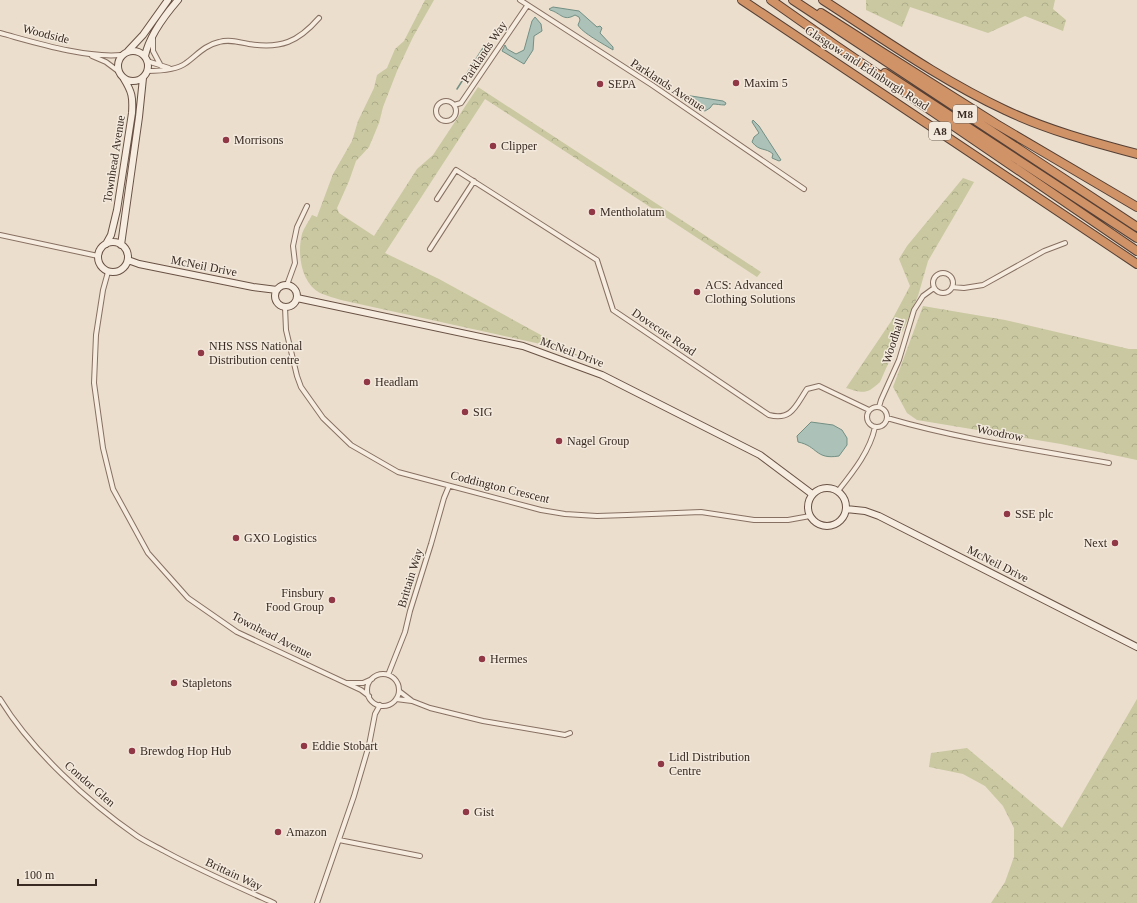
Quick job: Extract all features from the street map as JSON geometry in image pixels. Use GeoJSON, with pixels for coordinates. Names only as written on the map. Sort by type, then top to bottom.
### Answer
{"type":"FeatureCollection","features":[{"type":"Feature","properties":{"kind":"highway","name":"Glasgow and Edinburgh Road"},"geometry":{"type":"LineString","coordinates":[[742,0],[981,158],[1137,264]]}},
{"type":"Feature","properties":{"kind":"highway","name":"M8"},"geometry":{"type":"LineString","coordinates":[[771,0],[1137,238]]}},
{"type":"Feature","properties":{"kind":"highway","name":"M8"},"geometry":{"type":"LineString","coordinates":[[771,0],[1137,251]]}},
{"type":"Feature","properties":{"kind":"highway","name":"M8"},"geometry":{"type":"LineString","coordinates":[[793,0],[1137,227]]}},
{"type":"Feature","properties":{"kind":"highway","name":"M8"},"geometry":{"type":"LineString","coordinates":[[802,0],[970,109],[1137,208]]}},
{"type":"Feature","properties":{"kind":"highway"},"geometry":{"type":"LineString","coordinates":[[823,0],[939,74],[988,102],[1025,119],[1058,131],[1137,154]]}},
{"type":"Feature","properties":{"kind":"highway"},"geometry":{"type":"LineString","coordinates":[[1071,194],[1086,209],[1137,245]]}},
{"type":"Feature","properties":{"kind":"street"},"geometry":{"type":"LineString","coordinates":[[168,0],[142,35],[128,51],[121,55],[118,62],[118,71],[124,79],[134,81],[143,78],[147,71],[146,59],[148,44],[178,0]]}},
{"type":"Feature","properties":{"kind":"street","name":"Parklands Avenue"},"geometry":{"type":"LineString","coordinates":[[520,0],[527,6],[652,86],[804,189]]}},
{"type":"Feature","properties":{"kind":"street","name":"Parklands Way"},"geometry":{"type":"LineString","coordinates":[[454,104],[457,111],[453,119],[446,121],[439,118],[436,111],[438,104],[447,101],[454,104],[461,103],[527,6]]}},
{"type":"Feature","properties":{"kind":"street"},"geometry":{"type":"LineString","coordinates":[[147,71],[161,71],[185,64],[194,55],[206,47],[218,42],[230,41],[263,46],[288,42],[303,34],[319,18]]}},
{"type":"Feature","properties":{"kind":"street","name":"Woodside"},"geometry":{"type":"LineString","coordinates":[[0,33],[88,54],[108,56],[121,55]]}},
{"type":"Feature","properties":{"kind":"street"},"geometry":{"type":"LineString","coordinates":[[153,35],[153,51],[161,66]]}},
{"type":"Feature","properties":{"kind":"street"},"geometry":{"type":"LineString","coordinates":[[128,51],[138,51],[146,59],[161,66],[170,68]]}},
{"type":"Feature","properties":{"kind":"street","name":"Woodside"},"geometry":{"type":"LineString","coordinates":[[88,54],[106,62],[118,71]]}},
{"type":"Feature","properties":{"kind":"street","name":"Townhead Avenue"},"geometry":{"type":"LineString","coordinates":[[121,245],[139,118],[143,78]]}},
{"type":"Feature","properties":{"kind":"street","name":"Townhead Avenue"},"geometry":{"type":"LineString","coordinates":[[106,244],[111,235],[117,210],[132,113],[133,98],[131,90],[124,79]]}},
{"type":"Feature","properties":{"kind":"street","name":"Dovecote Road"},"geometry":{"type":"LineString","coordinates":[[437,200],[456,170],[597,260],[613,310],[769,415],[777,418],[784,416],[793,410],[807,389],[819,386],[869,410]]}},
{"type":"Feature","properties":{"kind":"street"},"geometry":{"type":"LineString","coordinates":[[430,249],[474,181]]}},
{"type":"Feature","properties":{"kind":"street"},"geometry":{"type":"LineString","coordinates":[[287,285],[295,263],[294,246],[297,227],[308,206]]}},
{"type":"Feature","properties":{"kind":"street"},"geometry":{"type":"LineString","coordinates":[[0,235],[98,256]]}},
{"type":"Feature","properties":{"kind":"street"},"geometry":{"type":"LineString","coordinates":[[111,242],[121,245],[127,251],[128,260],[126,265],[118,272],[108,272],[100,265],[98,256],[99,251],[106,244],[111,242]]}},
{"type":"Feature","properties":{"kind":"street"},"geometry":{"type":"LineString","coordinates":[[934,288],[937,292],[943,293],[949,291],[952,287],[964,288],[983,285],[1044,250],[1065,243]]}},
{"type":"Feature","properties":{"kind":"street","name":"McNeil Drive"},"geometry":{"type":"LineString","coordinates":[[128,260],[139,264],[253,287],[277,290]]}},
{"type":"Feature","properties":{"kind":"street","name":"Townhead Avenue"},"geometry":{"type":"LineString","coordinates":[[108,272],[103,290],[96,335],[94,383],[102,441],[113,489],[148,553],[188,598],[237,632],[345,682],[369,696]]}},
{"type":"Feature","properties":{"kind":"street","name":"Woodhall"},"geometry":{"type":"LineString","coordinates":[[880,407],[881,400],[899,360],[914,310],[923,296],[934,288],[933,282],[936,276],[946,274],[950,277],[952,287]]}},
{"type":"Feature","properties":{"kind":"street"},"geometry":{"type":"LineString","coordinates":[[277,290],[281,286],[287,285],[291,286],[296,291],[297,298],[295,303],[291,306],[285,307]]}},
{"type":"Feature","properties":{"kind":"street","name":"Coddington Crescent"},"geometry":{"type":"LineString","coordinates":[[277,290],[276,300],[285,307],[286,330],[301,387],[323,418],[351,445],[398,472],[541,510],[567,514],[627,516],[702,512],[754,520],[788,520],[810,516]]}},
{"type":"Feature","properties":{"kind":"street","name":"McNeil Drive"},"geometry":{"type":"LineString","coordinates":[[297,298],[523,346],[602,375],[760,455],[812,494]]}},
{"type":"Feature","properties":{"kind":"street"},"geometry":{"type":"LineString","coordinates":[[874,406],[880,407],[886,411],[887,418],[882,425],[875,427],[870,425],[866,416],[869,410],[874,406]]}},
{"type":"Feature","properties":{"kind":"street","name":"Woodrow"},"geometry":{"type":"LineString","coordinates":[[887,418],[925,428],[1109,463]]}},
{"type":"Feature","properties":{"kind":"street"},"geometry":{"type":"LineString","coordinates":[[838,491],[864,454],[873,436],[875,427]]}},
{"type":"Feature","properties":{"kind":"street","name":"Brittain Way"},"geometry":{"type":"LineString","coordinates":[[388,675],[405,632],[444,498],[449,486]]}},
{"type":"Feature","properties":{"kind":"street"},"geometry":{"type":"LineString","coordinates":[[822,488],[838,491],[845,499],[846,509],[840,521],[828,526],[818,524],[810,516],[808,505],[812,494],[822,488]]}},
{"type":"Feature","properties":{"kind":"street","name":"McNeil Drive"},"geometry":{"type":"LineString","coordinates":[[846,509],[865,511],[879,516],[1137,647]]}},
{"type":"Feature","properties":{"kind":"street"},"geometry":{"type":"LineString","coordinates":[[382,674],[388,675],[397,682],[399,691],[396,699],[389,705],[375,704],[369,696],[368,686],[373,678],[382,674]]}},
{"type":"Feature","properties":{"kind":"street","name":"Townhead Avenue"},"geometry":{"type":"LineString","coordinates":[[345,682],[363,683],[373,678]]}},
{"type":"Feature","properties":{"kind":"street"},"geometry":{"type":"LineString","coordinates":[[399,691],[412,701]]}},
{"type":"Feature","properties":{"kind":"street","name":"Condor Glen"},"geometry":{"type":"LineString","coordinates":[[0,698],[8,713],[42,753],[78,790],[138,836],[187,863]]}},
{"type":"Feature","properties":{"kind":"street"},"geometry":{"type":"LineString","coordinates":[[396,699],[412,701],[430,708],[483,721],[565,736],[570,732]]}},
{"type":"Feature","properties":{"kind":"street"},"geometry":{"type":"LineString","coordinates":[[317,903],[367,753],[375,714],[380,705]]}},
{"type":"Feature","properties":{"kind":"street"},"geometry":{"type":"LineString","coordinates":[[339,840],[420,856]]}},
{"type":"Feature","properties":{"kind":"street","name":"Brittain Way"},"geometry":{"type":"LineString","coordinates":[[187,863],[274,903]]}},
{"type":"Feature","properties":{"kind":"green space"},"geometry":{"type":"Polygon","coordinates":[[[425,0],[434,0],[413,37],[397,71],[369,147],[356,161],[337,208],[339,213],[374,236],[417,169],[433,155],[478,87],[761,272],[757,277],[485,99],[385,253],[439,279],[581,357],[536,343],[341,300],[320,293],[314,288],[308,282],[300,259],[302,234],[312,215],[317,217],[333,174],[352,141],[358,121],[374,88],[377,75],[387,68],[395,49],[404,41],[425,0]]]}},
{"type":"Feature","properties":{"kind":"green space"},"geometry":{"type":"Polygon","coordinates":[[[866,0],[1055,0],[1053,9],[1066,20],[1063,31],[1025,16],[988,33],[910,7],[902,27],[866,10],[866,0]]]}},
{"type":"Feature","properties":{"kind":"green space"},"geometry":{"type":"Polygon","coordinates":[[[963,178],[974,182],[928,261],[918,296],[880,382],[868,391],[864,392],[846,388],[892,320],[910,286],[899,259],[907,246],[963,178]]]}},
{"type":"Feature","properties":{"kind":"green space"},"geometry":{"type":"Polygon","coordinates":[[[923,306],[1005,320],[1129,349],[1137,349],[1137,460],[1061,444],[917,420],[907,413],[893,387],[923,306]]]}},
{"type":"Feature","properties":{"kind":"green space"},"geometry":{"type":"Polygon","coordinates":[[[1137,699],[1137,903],[991,903],[1005,882],[1014,857],[1014,828],[1003,806],[985,786],[963,774],[929,767],[931,753],[967,748],[1062,828],[1137,699]]]}},
{"type":"Feature","properties":{"kind":"shaded area"},"geometry":{"type":"Polygon","coordinates":[[[553,7],[579,11],[597,27],[600,26],[602,28],[600,33],[613,47],[613,50],[588,35],[580,28],[578,25],[580,20],[579,17],[575,15],[568,18],[562,16],[549,9],[553,7]]]}},
{"type":"Feature","properties":{"kind":"shaded area"},"geometry":{"type":"Polygon","coordinates":[[[535,17],[541,24],[542,31],[534,36],[533,50],[524,64],[502,51],[505,45],[507,49],[516,54],[524,50],[532,21],[535,17]]]}},
{"type":"Feature","properties":{"kind":"shaded area"},"geometry":{"type":"Polygon","coordinates":[[[685,95],[723,101],[726,103],[725,105],[713,104],[705,111],[696,108],[680,97],[685,95]]]}},
{"type":"Feature","properties":{"kind":"shaded area"},"geometry":{"type":"Polygon","coordinates":[[[753,120],[759,126],[781,160],[779,161],[772,158],[773,154],[758,147],[752,142],[754,137],[759,133],[752,122],[753,120]]]}},
{"type":"Feature","properties":{"kind":"shaded area"},"geometry":{"type":"Polygon","coordinates":[[[811,422],[833,425],[842,430],[847,438],[847,445],[839,456],[825,456],[809,446],[798,442],[797,436],[811,422]]]}},
{"type":"Feature","properties":{"kind":"waterway"},"geometry":{"type":"LineString","coordinates":[[457,89],[485,45]]}},
{"type":"Feature","properties":{"kind":"place","name":"Maxim 5"},"geometry":{"type":"Point","coordinates":[736,83]}},
{"type":"Feature","properties":{"kind":"place","name":"SEPA"},"geometry":{"type":"Point","coordinates":[600,84]}},
{"type":"Feature","properties":{"kind":"place","name":"Morrisons"},"geometry":{"type":"Point","coordinates":[226,140]}},
{"type":"Feature","properties":{"kind":"place","name":"Clipper"},"geometry":{"type":"Point","coordinates":[493,146]}},
{"type":"Feature","properties":{"kind":"place","name":"Mentholatum"},"geometry":{"type":"Point","coordinates":[592,212]}},
{"type":"Feature","properties":{"kind":"place","name":"ACS: Advanced Clothing Solutions"},"geometry":{"type":"Point","coordinates":[697,292]}},
{"type":"Feature","properties":{"kind":"place","name":"NHS NSS National Distribution centre"},"geometry":{"type":"Point","coordinates":[201,353]}},
{"type":"Feature","properties":{"kind":"place","name":"Headlam"},"geometry":{"type":"Point","coordinates":[367,382]}},
{"type":"Feature","properties":{"kind":"place","name":"SIG"},"geometry":{"type":"Point","coordinates":[465,412]}},
{"type":"Feature","properties":{"kind":"place","name":"Nagel Group"},"geometry":{"type":"Point","coordinates":[559,441]}},
{"type":"Feature","properties":{"kind":"place","name":"SSE plc"},"geometry":{"type":"Point","coordinates":[1007,514]}},
{"type":"Feature","properties":{"kind":"place","name":"GXO Logistics"},"geometry":{"type":"Point","coordinates":[236,538]}},
{"type":"Feature","properties":{"kind":"place","name":"Next"},"geometry":{"type":"Point","coordinates":[1115,543]}},
{"type":"Feature","properties":{"kind":"place","name":"Finsbury Food Group"},"geometry":{"type":"Point","coordinates":[332,600]}},
{"type":"Feature","properties":{"kind":"place","name":"Hermes"},"geometry":{"type":"Point","coordinates":[482,659]}},
{"type":"Feature","properties":{"kind":"place","name":"Stapletons"},"geometry":{"type":"Point","coordinates":[174,683]}},
{"type":"Feature","properties":{"kind":"place","name":"Eddie Stobart"},"geometry":{"type":"Point","coordinates":[304,746]}},
{"type":"Feature","properties":{"kind":"place","name":"Brewdog Hop Hub"},"geometry":{"type":"Point","coordinates":[132,751]}},
{"type":"Feature","properties":{"kind":"place","name":"Lidl Distribution Centre"},"geometry":{"type":"Point","coordinates":[661,764]}},
{"type":"Feature","properties":{"kind":"place","name":"Gist"},"geometry":{"type":"Point","coordinates":[466,812]}},
{"type":"Feature","properties":{"kind":"place","name":"Amazon"},"geometry":{"type":"Point","coordinates":[278,832]}}]}
